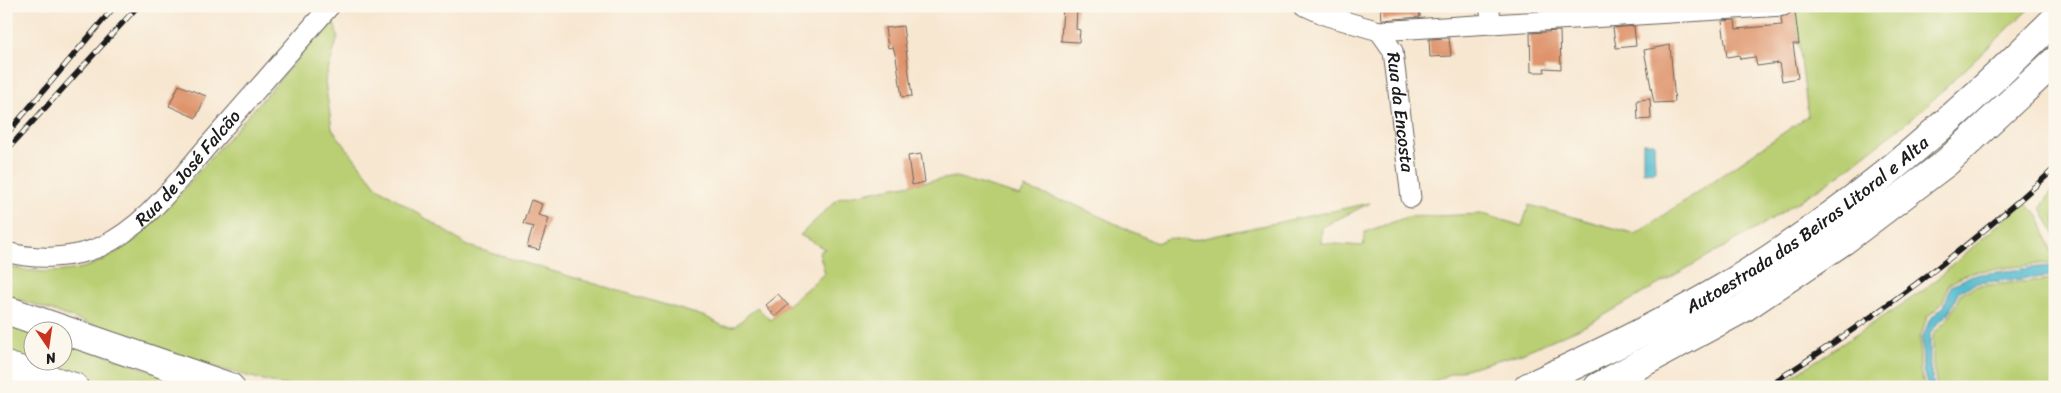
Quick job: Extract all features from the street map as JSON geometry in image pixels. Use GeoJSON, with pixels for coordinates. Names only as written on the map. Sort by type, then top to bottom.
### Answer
{"type":"FeatureCollection","features":[{"type":"Feature","properties":{"kind":"highway","name":"Autoestrada das Beiras Litoral e Alta"},"geometry":{"type":"LineString","coordinates":[[1528,387],[1611,349],[1724,287],[1827,218],[1927,140],[2011,64],[2055,20]]}},
{"type":"Feature","properties":{"kind":"highway","name":"Autoestrada das Beiras Litoral e Alta"},"geometry":{"type":"LineString","coordinates":[[1598,387],[1742,309],[1843,241],[1948,162],[2055,61]]}},
{"type":"Feature","properties":{"kind":"highway"},"geometry":{"type":"LineString","coordinates":[[6,310],[230,387]]}},
{"type":"Feature","properties":{"kind":"highway"},"geometry":{"type":"LineString","coordinates":[[6,366],[74,387]]}},
{"type":"Feature","properties":{"kind":"street","name":"Rua de José Falcão"},"geometry":{"type":"LineString","coordinates":[[6,252],[34,256],[78,253],[100,246],[137,222],[175,184],[330,6]]}},
{"type":"Feature","properties":{"kind":"street"},"geometry":{"type":"LineString","coordinates":[[1305,6],[1326,16],[1379,31],[1490,15],[1782,6]]}},
{"type":"Feature","properties":{"kind":"street","name":"Rua da Encosta"},"geometry":{"type":"LineString","coordinates":[[1379,31],[1393,51],[1411,198]]}},
{"type":"Feature","properties":{"kind":"green space"},"geometry":{"type":"Polygon","coordinates":[[[1851,6],[2032,6],[1922,110],[1841,174],[1759,227],[1587,325],[1522,353],[1452,373],[1423,387],[291,387],[224,370],[6,295],[6,266],[29,271],[68,271],[103,260],[135,238],[176,198],[329,23],[332,16],[338,37],[325,81],[332,129],[376,186],[468,246],[706,317],[723,326],[735,326],[757,307],[770,320],[825,273],[819,252],[825,249],[800,235],[839,198],[956,177],[1020,196],[1025,188],[1075,205],[1157,243],[1169,238],[1190,241],[1370,203],[1322,227],[1321,243],[1363,246],[1365,232],[1407,217],[1483,214],[1522,226],[1529,205],[1636,234],[1808,116],[1795,12],[1851,6]]]}},
{"type":"Feature","properties":{"kind":"green space"},"geometry":{"type":"Polygon","coordinates":[[[2055,186],[2055,236],[2041,208],[2055,186]]]}},
{"type":"Feature","properties":{"kind":"green space"},"geometry":{"type":"Polygon","coordinates":[[[2024,202],[2039,216],[2055,262],[1971,272],[1949,284],[1942,304],[1927,317],[1920,338],[1920,371],[1925,387],[1776,387],[1924,290],[2024,202]]]}},
{"type":"Feature","properties":{"kind":"green space"},"geometry":{"type":"Polygon","coordinates":[[[2055,279],[2055,387],[1937,387],[1933,366],[1933,335],[1951,314],[1961,293],[1977,286],[2055,279]]]}},
{"type":"Feature","properties":{"kind":"green space"},"geometry":{"type":"Polygon","coordinates":[[[6,321],[22,327],[22,362],[6,357],[6,321]]]}},
{"type":"Feature","properties":{"kind":"green space"},"geometry":{"type":"Polygon","coordinates":[[[72,343],[198,387],[109,387],[51,370],[72,370],[72,343]]]}},
{"type":"Feature","properties":{"kind":"water"},"geometry":{"type":"Polygon","coordinates":[[[1643,143],[1654,143],[1655,171],[1643,172],[1643,143]]]}},
{"type":"Feature","properties":{"kind":"water"},"geometry":{"type":"Polygon","coordinates":[[[2055,265],[2055,276],[1977,283],[1959,291],[1949,313],[1930,334],[1930,366],[1934,387],[1928,387],[1923,371],[1922,338],[1930,319],[1944,306],[1951,286],[1972,275],[2055,265]]]}},
{"type":"Feature","properties":{"kind":"building"},"geometry":{"type":"Polygon","coordinates":[[[1063,6],[1077,6],[1076,29],[1080,30],[1079,42],[1061,41],[1063,6]]]}},
{"type":"Feature","properties":{"kind":"building"},"geometry":{"type":"Polygon","coordinates":[[[1381,6],[1419,6],[1420,17],[1382,20],[1381,6]]]}},
{"type":"Feature","properties":{"kind":"building"},"geometry":{"type":"Polygon","coordinates":[[[1795,12],[1799,44],[1793,44],[1798,78],[1782,81],[1779,63],[1757,66],[1755,57],[1740,59],[1739,55],[1727,57],[1722,21],[1735,20],[1736,29],[1782,25],[1781,17],[1795,12]]]}},
{"type":"Feature","properties":{"kind":"building"},"geometry":{"type":"Polygon","coordinates":[[[903,26],[912,96],[902,97],[896,57],[893,47],[888,48],[885,28],[903,26]]]}},
{"type":"Feature","properties":{"kind":"building"},"geometry":{"type":"Polygon","coordinates":[[[1634,26],[1636,46],[1616,48],[1613,28],[1634,26]]]}},
{"type":"Feature","properties":{"kind":"building"},"geometry":{"type":"Polygon","coordinates":[[[1560,31],[1561,69],[1544,68],[1545,72],[1531,72],[1530,33],[1560,31]]]}},
{"type":"Feature","properties":{"kind":"building"},"geometry":{"type":"Polygon","coordinates":[[[1449,38],[1451,56],[1430,57],[1429,39],[1449,38]]]}},
{"type":"Feature","properties":{"kind":"building"},"geometry":{"type":"Polygon","coordinates":[[[1670,45],[1675,102],[1654,103],[1644,50],[1670,45]]]}},
{"type":"Feature","properties":{"kind":"building"},"geometry":{"type":"Polygon","coordinates":[[[179,85],[206,96],[196,118],[169,106],[179,85]]]}},
{"type":"Feature","properties":{"kind":"building"},"geometry":{"type":"Polygon","coordinates":[[[1650,99],[1651,119],[1638,120],[1637,100],[1650,99]]]}},
{"type":"Feature","properties":{"kind":"building"},"geometry":{"type":"Polygon","coordinates":[[[921,154],[925,182],[912,185],[908,156],[921,154]]]}},
{"type":"Feature","properties":{"kind":"building"},"geometry":{"type":"Polygon","coordinates":[[[531,200],[542,204],[538,215],[549,218],[539,250],[527,247],[533,227],[523,224],[531,200]]]}},
{"type":"Feature","properties":{"kind":"building"},"geometry":{"type":"Polygon","coordinates":[[[778,294],[788,305],[775,317],[765,305],[778,294]]]}},
{"type":"Feature","properties":{"kind":"railway"},"geometry":{"type":"LineString","coordinates":[[6,135],[115,6]]}},
{"type":"Feature","properties":{"kind":"railway"},"geometry":{"type":"LineString","coordinates":[[6,151],[138,6]]}},
{"type":"Feature","properties":{"kind":"railway"},"geometry":{"type":"LineString","coordinates":[[1766,387],[1842,337],[1952,257],[2055,168]]}}]}
